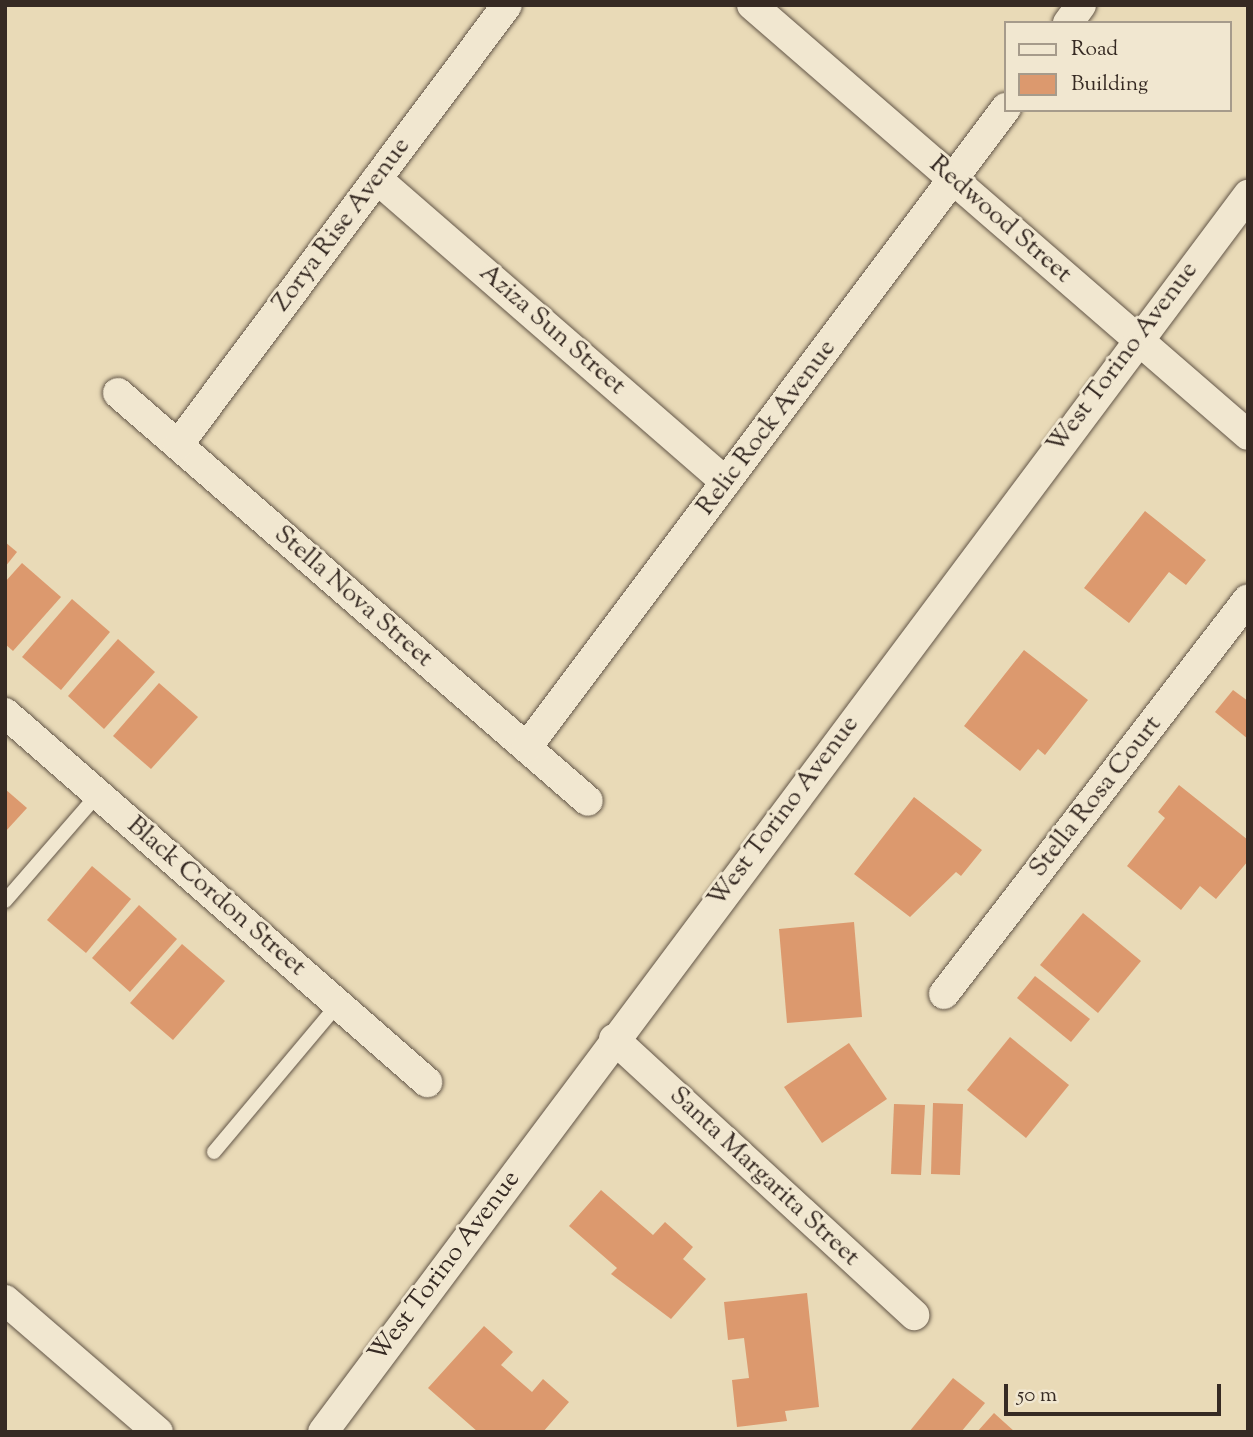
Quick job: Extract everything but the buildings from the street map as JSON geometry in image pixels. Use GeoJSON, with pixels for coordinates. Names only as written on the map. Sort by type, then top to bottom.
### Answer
{"type":"FeatureCollection","features":[{"type":"Feature","properties":{"kind":"street","name":"Zorya Rise Avenue"},"geometry":{"type":"LineString","coordinates":[[178,444],[507,5]]}},
{"type":"Feature","properties":{"kind":"street","name":"Redwood Street"},"geometry":{"type":"LineString","coordinates":[[752,5],[1248,435]]}},
{"type":"Feature","properties":{"kind":"street"},"geometry":{"type":"LineString","coordinates":[[1069,21],[1081,5]]}},
{"type":"Feature","properties":{"kind":"street","name":"Relic Rock Avenue"},"geometry":{"type":"LineString","coordinates":[[527,747],[1004,111]]}},
{"type":"Feature","properties":{"kind":"street","name":"Aziza Sun Street"},"geometry":{"type":"LineString","coordinates":[[377,179],[726,482]]}},
{"type":"Feature","properties":{"kind":"street","name":"West Torino Avenue"},"geometry":{"type":"LineString","coordinates":[[323,1432],[1136,338],[1248,195]]}},
{"type":"Feature","properties":{"kind":"street","name":"Stella Nova Street"},"geometry":{"type":"LineString","coordinates":[[118,393],[588,801]]}},
{"type":"Feature","properties":{"kind":"street","name":"Stella Rosa Court"},"geometry":{"type":"LineString","coordinates":[[944,994],[1248,599]]}},
{"type":"Feature","properties":{"kind":"street","name":"Black Cordon Street"},"geometry":{"type":"LineString","coordinates":[[5,713],[427,1082]]}},
{"type":"Feature","properties":{"kind":"street","name":"Santa Margarita Street"},"geometry":{"type":"LineString","coordinates":[[614,1039],[914,1315]]}},
{"type":"Feature","properties":{"kind":"street"},"geometry":{"type":"LineString","coordinates":[[5,1300],[158,1432]]}},
{"type":"Feature","properties":{"kind":"lane"},"geometry":{"type":"LineString","coordinates":[[5,901],[98,794]]}},
{"type":"Feature","properties":{"kind":"lane"},"geometry":{"type":"LineString","coordinates":[[214,1152],[338,1004]]}}]}
